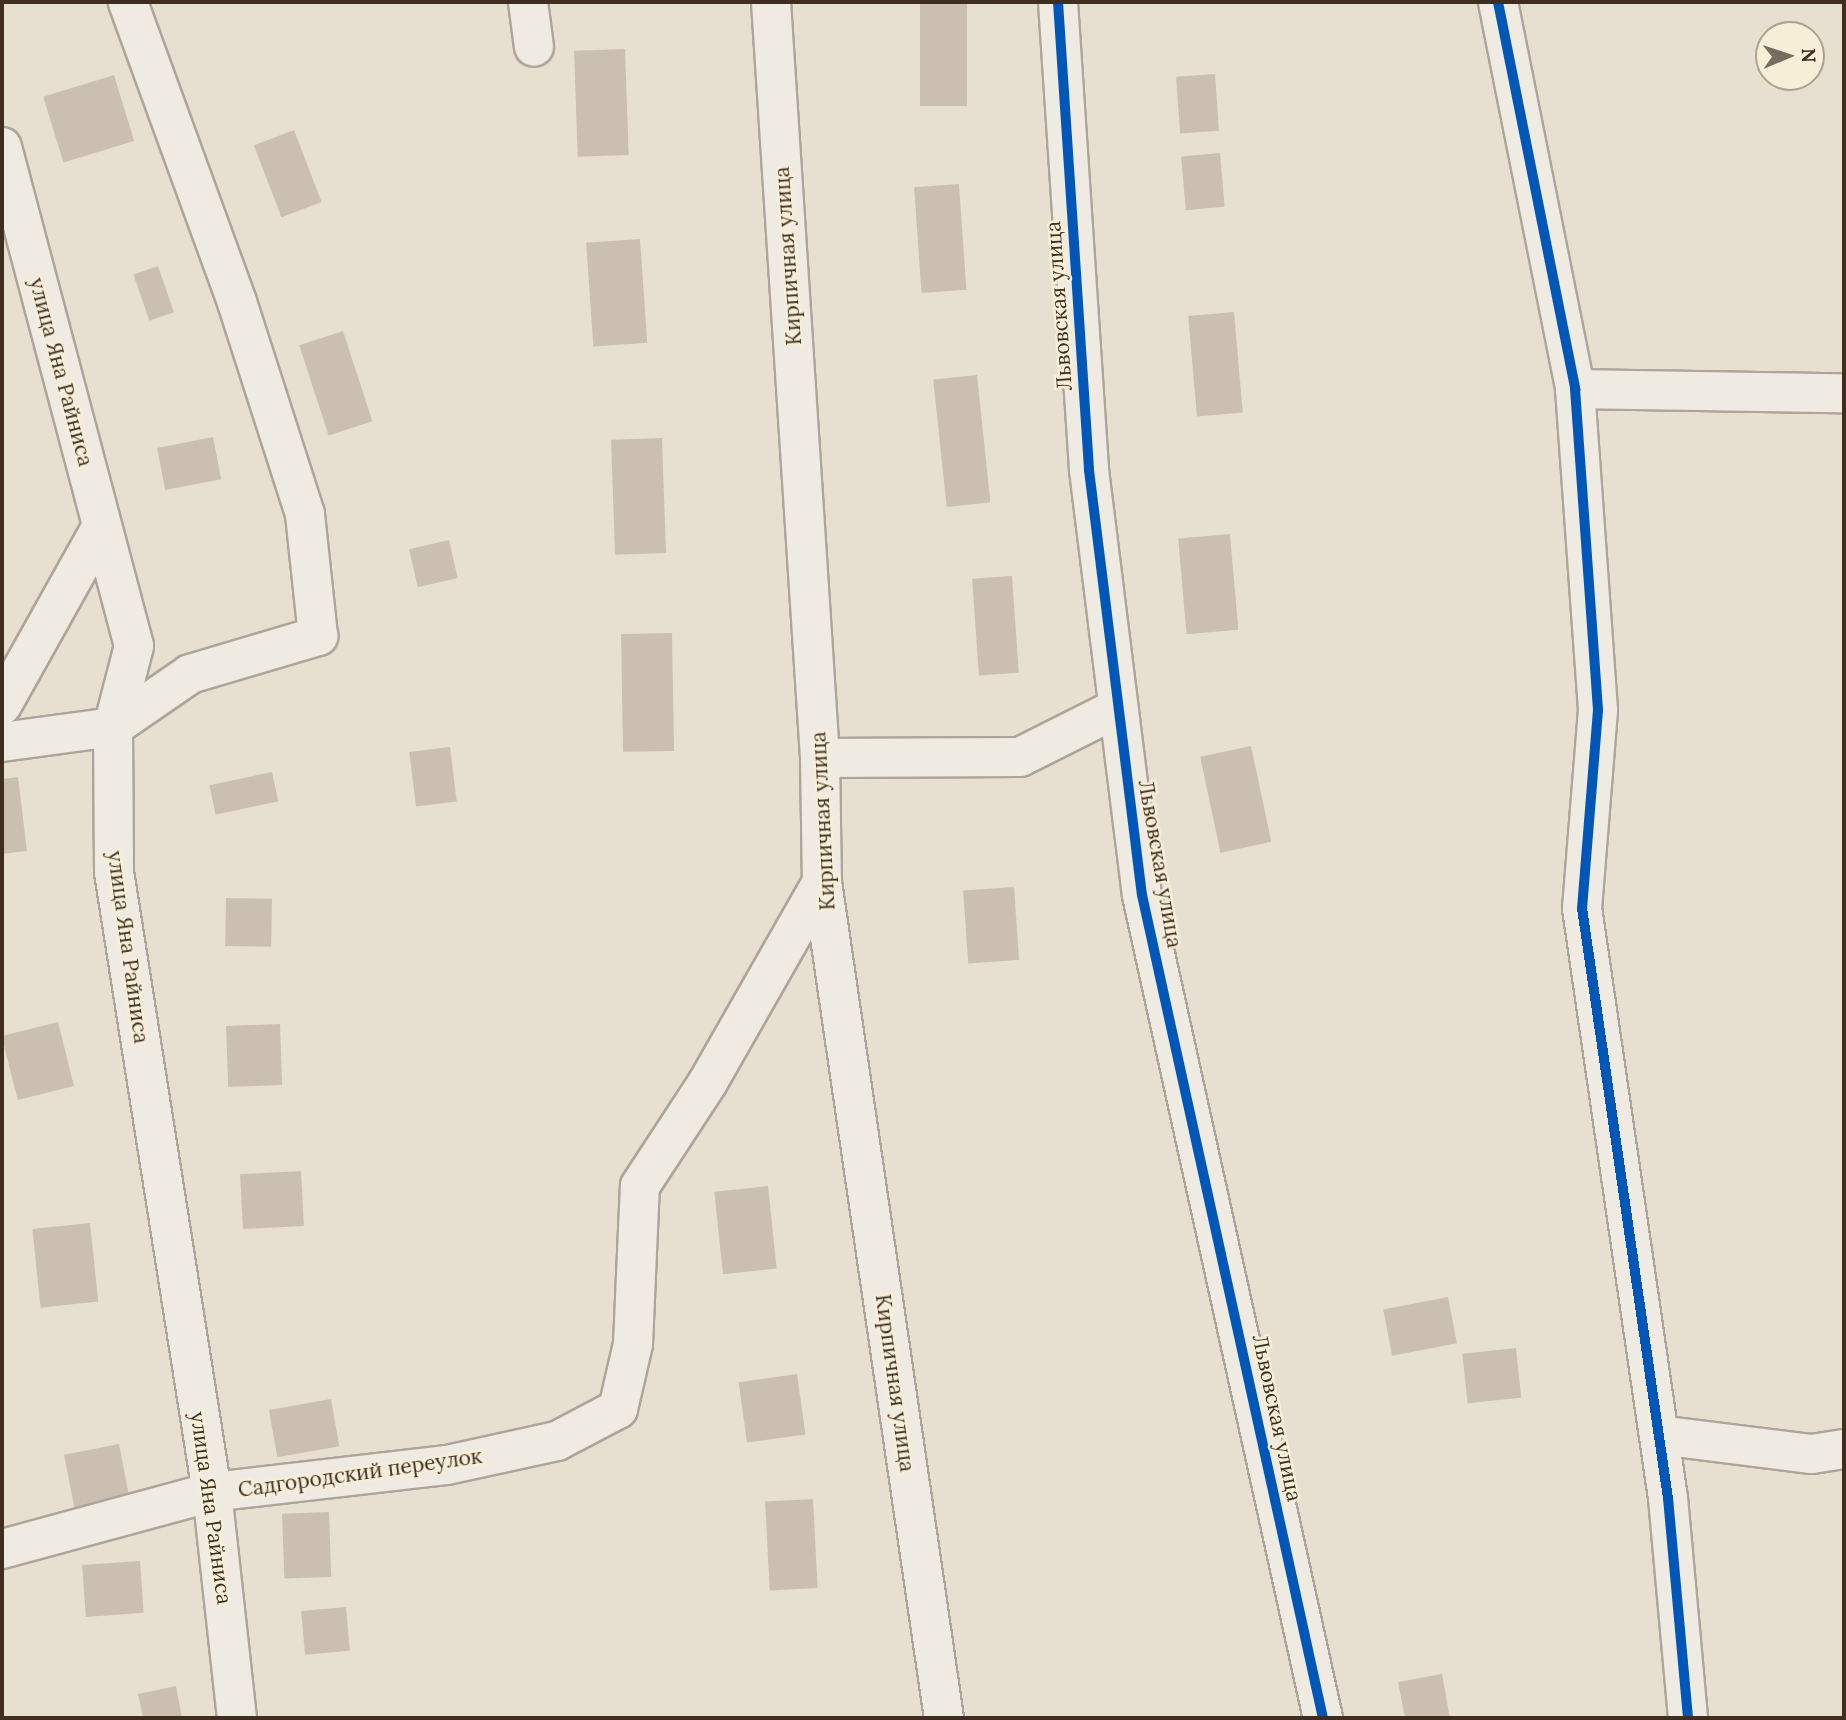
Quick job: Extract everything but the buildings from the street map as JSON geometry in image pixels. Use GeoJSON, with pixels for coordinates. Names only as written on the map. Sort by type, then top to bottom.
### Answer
{"type":"FeatureCollection","features":[{"type":"Feature","properties":{"kind":"street"},"geometry":{"type":"LineString","coordinates":[[2,742],[113,727],[190,674],[318,636],[305,514],[237,302],[128,2]]}},
{"type":"Feature","properties":{"kind":"street"},"geometry":{"type":"LineString","coordinates":[[528,2],[534,47]]}},
{"type":"Feature","properties":{"kind":"street","name":"Кирпичная улица"},"geometry":{"type":"LineString","coordinates":[[771,2],[820,758],[822,882],[944,1718]]}},
{"type":"Feature","properties":{"kind":"street","name":"Львовская улица"},"geometry":{"type":"LineString","coordinates":[[1058,2],[1089,470],[1116,709],[1142,895],[1323,1718]]}},
{"type":"Feature","properties":{"kind":"street"},"geometry":{"type":"LineString","coordinates":[[1498,2],[1575,389],[1598,710],[1582,908],[1659,1436],[1688,1718]]}},
{"type":"Feature","properties":{"kind":"street","name":"улица Яна Райниса"},"geometry":{"type":"LineString","coordinates":[[2,147],[134,646],[113,727],[114,872],[212,1492],[237,1718]]}},
{"type":"Feature","properties":{"kind":"street"},"geometry":{"type":"LineString","coordinates":[[1575,389],[1844,393]]}},
{"type":"Feature","properties":{"kind":"street"},"geometry":{"type":"LineString","coordinates":[[2,705],[102,526]]}},
{"type":"Feature","properties":{"kind":"street"},"geometry":{"type":"LineString","coordinates":[[820,758],[1020,757],[1116,709]]}},
{"type":"Feature","properties":{"kind":"street","name":"Садгородский переулок"},"geometry":{"type":"LineString","coordinates":[[2,1549],[212,1492],[447,1465],[557,1441],[618,1409],[633,1344],[640,1186],[708,1082],[822,882]]}},
{"type":"Feature","properties":{"kind":"street"},"geometry":{"type":"LineString","coordinates":[[1659,1436],[1812,1454],[1844,1449]]}},
{"type":"Feature","properties":{"kind":"cycle path"},"geometry":{"type":"LineString","coordinates":[[1058,2],[1089,470],[1142,895],[1323,1718]]}},
{"type":"Feature","properties":{"kind":"cycle path"},"geometry":{"type":"LineString","coordinates":[[1498,2],[1575,389],[1598,710],[1582,908],[1668,1498],[1688,1718]]}}]}
